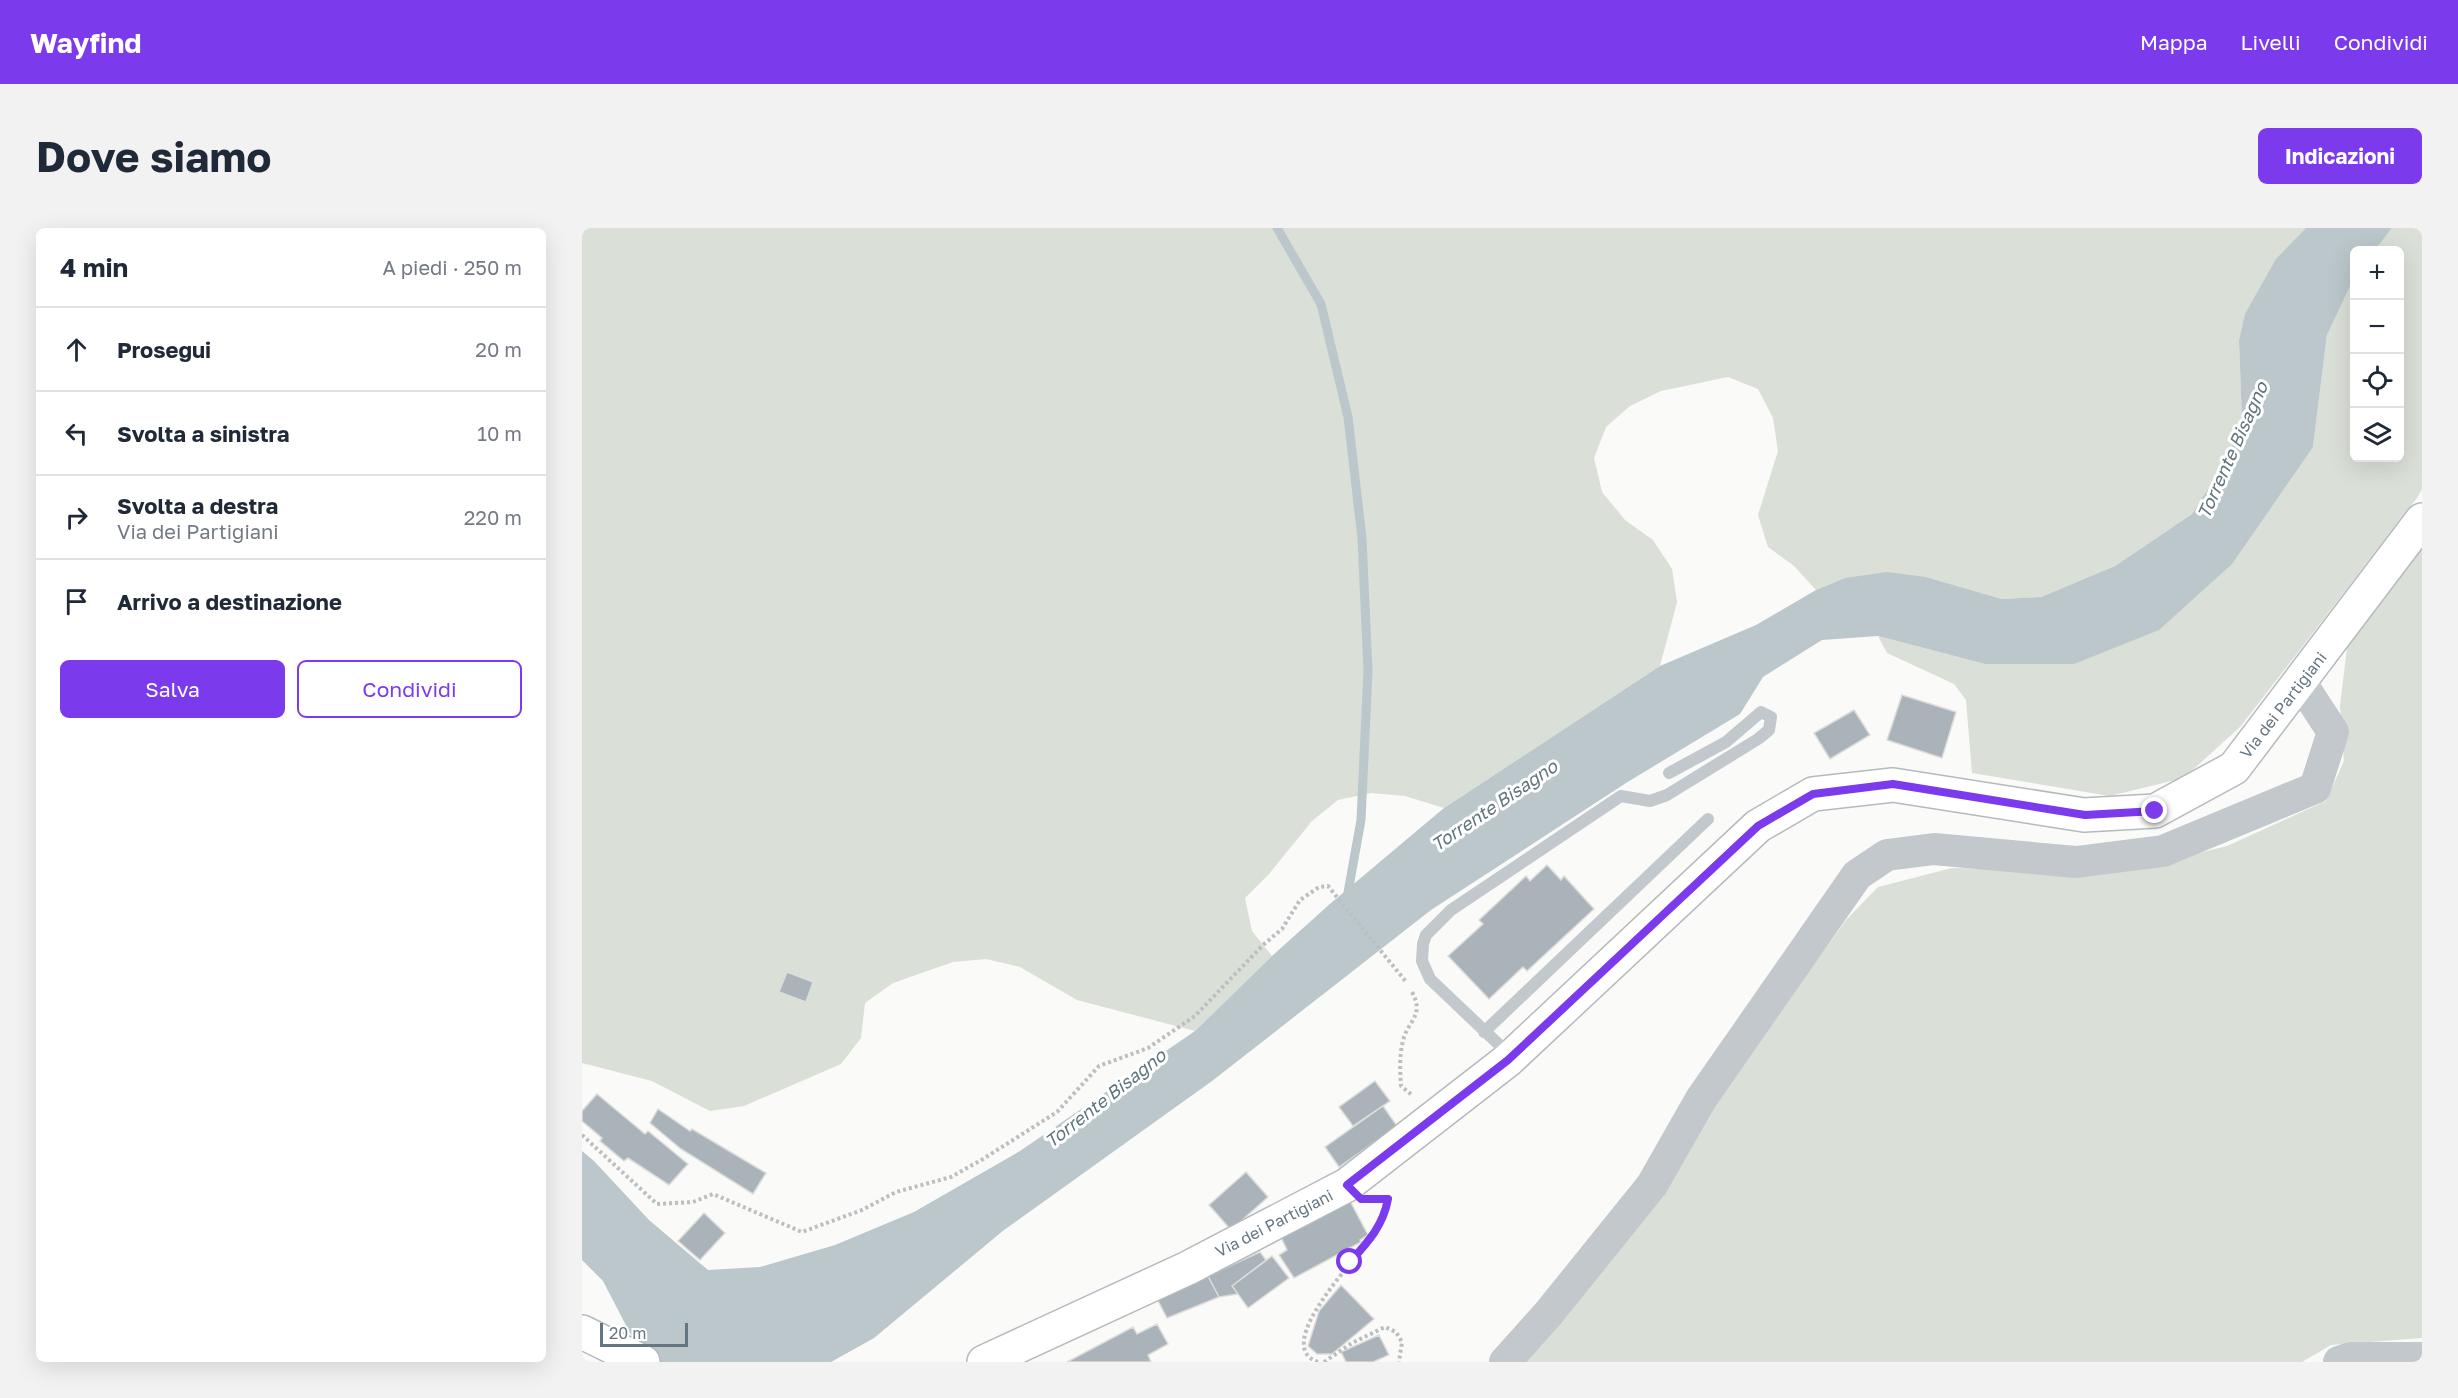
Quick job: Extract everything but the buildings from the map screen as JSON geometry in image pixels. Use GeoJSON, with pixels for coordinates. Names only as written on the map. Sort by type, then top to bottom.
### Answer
{"type":"FeatureCollection","features":[{"type":"Feature","properties":{"kind":"main road","name":"Via dei Partigiani"},"geometry":{"type":"LineString","coordinates":[[984,1362],[1188,1268],[1347,1185],[1511,1057],[1758,826],[1813,794],[1893,784],[2085,815],[2155,811],[2234,768],[2422,520]]}},
{"type":"Feature","properties":{"kind":"main road"},"geometry":{"type":"LineString","coordinates":[[582,1332],[643,1362]]}},
{"type":"Feature","properties":{"kind":"street"},"geometry":{"type":"LineString","coordinates":[[1505,1362],[1548,1314],[1652,1185],[1701,1099],[1857,875],[1887,855],[1934,849],[2076,862],[2163,851],[2315,788],[2333,732],[2301,682]]}},
{"type":"Feature","properties":{"kind":"street"},"geometry":{"type":"LineString","coordinates":[[2339,1362],[2351,1358],[2422,1358]]}},
{"type":"Feature","properties":{"kind":"lane"},"geometry":{"type":"LineString","coordinates":[[1511,1057],[1430,979],[1424,969],[1423,944],[1434,926],[1451,909],[1621,796],[1650,801],[1667,795],[1758,739],[1770,730],[1771,717],[1761,712],[1726,742],[1669,773]]}},
{"type":"Feature","properties":{"kind":"lane"},"geometry":{"type":"LineString","coordinates":[[1484,1032],[1708,819]]}},
{"type":"Feature","properties":{"kind":"path"},"geometry":{"type":"LineString","coordinates":[[582,1135],[657,1204],[693,1202],[713,1194],[802,1232],[862,1210],[896,1192],[951,1177],[983,1160],[1057,1112],[1099,1066],[1148,1048],[1195,1016],[1263,945],[1282,929],[1300,900],[1319,887],[1328,886],[1404,978],[1417,1001],[1415,1020],[1405,1035],[1400,1063],[1401,1086],[1412,1095],[1421,1094]]}},
{"type":"Feature","properties":{"kind":"path"},"geometry":{"type":"LineString","coordinates":[[1318,1362],[1310,1359],[1304,1351],[1302,1339],[1315,1312],[1385,1216],[1388,1199],[1361,1199],[1347,1185]]}},
{"type":"Feature","properties":{"kind":"path"},"geometry":{"type":"LineString","coordinates":[[1324,1362],[1352,1343],[1385,1327],[1396,1332],[1402,1342],[1399,1362]]}},
{"type":"Feature","properties":{"kind":"shaded area"},"geometry":{"type":"Polygon","coordinates":[[[582,228],[2306,228],[2239,341],[2242,422],[2227,459],[2192,514],[2115,566],[2041,597],[2002,599],[1926,577],[1845,578],[1816,590],[1794,566],[1768,547],[1758,515],[1778,451],[1773,418],[1758,389],[1728,377],[1661,391],[1630,406],[1606,427],[1594,458],[1602,492],[1625,520],[1653,540],[1672,569],[1677,602],[1660,666],[1444,808],[1405,796],[1371,793],[1338,800],[1312,821],[1269,874],[1245,898],[1252,931],[1272,956],[1195,1031],[1077,1000],[1020,967],[986,959],[953,962],[893,983],[865,1003],[861,1038],[841,1064],[744,1106],[710,1111],[652,1081],[582,1063],[582,228]]]}},
{"type":"Feature","properties":{"kind":"shaded area"},"geometry":{"type":"Polygon","coordinates":[[[2392,228],[2422,228],[2422,489],[2417,498],[2241,726],[2184,778],[2110,796],[1972,773],[1966,700],[1954,684],[1887,653],[1878,636],[1985,664],[2074,664],[2313,447],[2327,335],[2350,286],[2350,462],[2404,462],[2404,246],[2378,246],[2392,228]]]}},
{"type":"Feature","properties":{"kind":"shaded area"},"geometry":{"type":"Polygon","coordinates":[[[2422,541],[2422,1338],[2331,1345],[2302,1362],[1523,1362],[1847,919],[1878,887],[1952,868],[2125,871],[2227,846],[2326,801],[2344,761],[2340,706],[2347,648],[2422,541]]]}},
{"type":"Feature","properties":{"kind":"water","name":"Torrente Bisagno"},"geometry":{"type":"Polygon","coordinates":[[[2306,228],[2392,228],[2378,246],[2350,246],[2350,286],[2327,335],[2313,447],[2232,564],[2159,630],[2074,664],[1985,664],[1878,636],[1822,640],[1763,677],[1740,714],[1626,783],[1431,910],[1212,1081],[1004,1230],[874,1338],[831,1362],[645,1362],[603,1281],[582,1260],[582,1151],[649,1220],[708,1270],[760,1267],[835,1245],[914,1212],[1020,1151],[1195,1031],[1272,956],[1331,903],[1444,808],[1660,666],[1756,625],[1816,590],[1845,578],[1887,572],[1926,577],[2002,599],[2041,597],[2115,566],[2192,514],[2227,459],[2242,422],[2239,341],[2245,314],[2276,259],[2306,228]]]}},
{"type":"Feature","properties":{"kind":"waterway"},"geometry":{"type":"LineString","coordinates":[[1277,228],[1321,304],[1348,417],[1362,538],[1368,671],[1361,820],[1347,898]]}},
{"type":"Feature","properties":{"kind":"route"},"geometry":{"type":"LineString","coordinates":[[1350,1262],[1371,1239],[1385,1216],[1388,1199],[1361,1199],[1347,1185],[1508,1060],[1758,826],[1813,794],[1893,784],[2085,815],[2155,811]]}}]}
